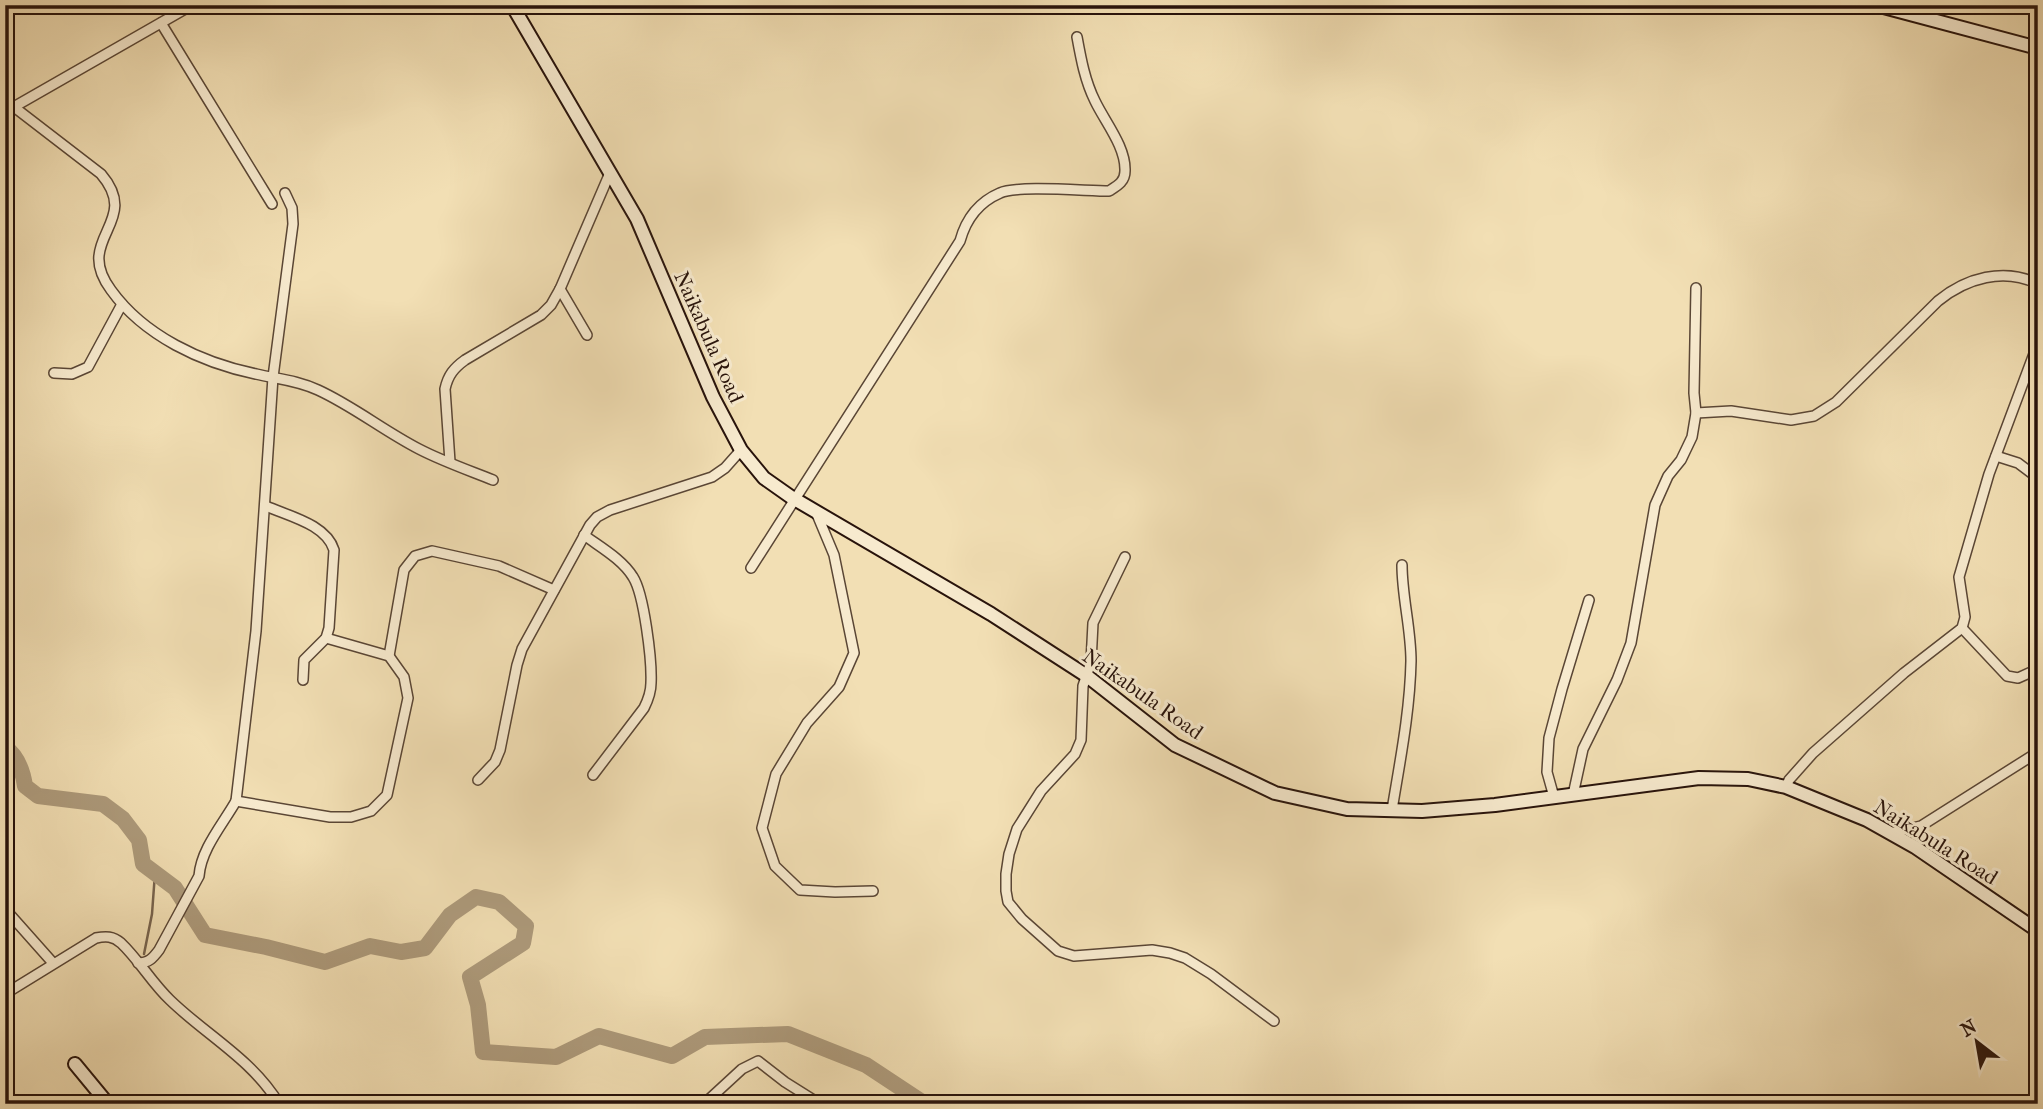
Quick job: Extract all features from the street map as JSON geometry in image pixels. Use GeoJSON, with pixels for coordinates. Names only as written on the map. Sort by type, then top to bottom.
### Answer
{"type":"FeatureCollection","features":[{"type":"Feature","properties":{"kind":"street"},"geometry":{"type":"LineString","coordinates":[[192,5],[10,110],[101,174],[110,184],[116,198],[116,210],[97,255],[101,276],[122,304],[160,336],[227,367],[294,380],[318,390],[419,450],[492,480]]}},
{"type":"Feature","properties":{"kind":"street","name":"Naikabula Road"},"geometry":{"type":"LineString","coordinates":[[512,5],[637,219],[713,397],[741,450],[764,478],[794,499],[991,614],[1087,676],[1175,745],[1275,793],[1347,809],[1422,811],[1699,778],[1748,779],[1786,787],[1867,820],[1916,847],[2038,931]]}},
{"type":"Feature","properties":{"kind":"street"},"geometry":{"type":"LineString","coordinates":[[1876,5],[2038,48]]}},
{"type":"Feature","properties":{"kind":"street"},"geometry":{"type":"LineString","coordinates":[[161,23],[272,204]]}},
{"type":"Feature","properties":{"kind":"street"},"geometry":{"type":"LineString","coordinates":[[751,568],[960,241],[965,222],[984,203],[1002,191],[1109,191],[1120,184],[1126,173],[1123,156],[1093,99],[1082,66],[1077,37]]}},
{"type":"Feature","properties":{"kind":"street"},"geometry":{"type":"LineString","coordinates":[[450,462],[447,378],[454,368],[465,360],[541,315],[551,305],[609,174]]}},
{"type":"Feature","properties":{"kind":"street"},"geometry":{"type":"LineString","coordinates":[[138,963],[145,963],[153,958],[199,876],[205,853],[236,801],[256,631],[273,377],[293,224],[292,208],[285,193]]}},
{"type":"Feature","properties":{"kind":"street"},"geometry":{"type":"LineString","coordinates":[[1696,413],[1731,411],[1791,420],[1814,416],[1836,402],[1938,301],[1956,288],[1993,276],[2021,278],[2038,284]]}},
{"type":"Feature","properties":{"kind":"street"},"geometry":{"type":"LineString","coordinates":[[1573,795],[1576,771],[1583,749],[1622,668],[1631,643],[1655,505],[1668,476],[1689,445],[1696,413],[1696,288]]}},
{"type":"Feature","properties":{"kind":"street"},"geometry":{"type":"LineString","coordinates":[[560,289],[587,335]]}},
{"type":"Feature","properties":{"kind":"street"},"geometry":{"type":"LineString","coordinates":[[54,373],[72,374],[88,367],[122,304]]}},
{"type":"Feature","properties":{"kind":"street"},"geometry":{"type":"LineString","coordinates":[[1786,787],[1813,753],[1904,673],[1962,628],[1965,617],[1959,576],[1989,474],[2038,343]]}},
{"type":"Feature","properties":{"kind":"street"},"geometry":{"type":"LineString","coordinates":[[478,780],[495,762],[522,649],[584,534],[597,517],[610,510],[712,477],[725,468],[741,450]]}},
{"type":"Feature","properties":{"kind":"street"},"geometry":{"type":"LineString","coordinates":[[1996,456],[2018,463],[2038,478]]}},
{"type":"Feature","properties":{"kind":"street"},"geometry":{"type":"LineString","coordinates":[[266,506],[320,530],[331,542],[333,563],[326,638],[304,660],[303,680]]}},
{"type":"Feature","properties":{"kind":"street"},"geometry":{"type":"LineString","coordinates":[[815,511],[834,555],[854,653],[839,687],[807,723],[776,774],[762,828],[775,866],[800,890],[873,891]]}},
{"type":"Feature","properties":{"kind":"street"},"geometry":{"type":"LineString","coordinates":[[584,534],[619,561],[638,586],[651,681],[650,696],[643,708],[593,775]]}},
{"type":"Feature","properties":{"kind":"street"},"geometry":{"type":"LineString","coordinates":[[389,656],[404,570],[410,560],[420,553],[432,551],[499,566],[554,590]]}},
{"type":"Feature","properties":{"kind":"street"},"geometry":{"type":"LineString","coordinates":[[1125,557],[1093,623],[1091,663],[1083,686],[1081,740],[1075,754],[1041,792],[1017,829],[1006,874],[1008,902],[1022,919],[1058,951],[1074,956],[1153,950],[1170,953],[1185,958],[1211,974],[1274,1021]]}},
{"type":"Feature","properties":{"kind":"street"},"geometry":{"type":"LineString","coordinates":[[1392,810],[1411,663],[1410,625],[1402,586],[1402,565]]}},
{"type":"Feature","properties":{"kind":"street"},"geometry":{"type":"LineString","coordinates":[[1554,797],[1547,772],[1549,738],[1589,600]]}},
{"type":"Feature","properties":{"kind":"street"},"geometry":{"type":"LineString","coordinates":[[1962,628],[2007,676],[2018,678],[2038,668]]}},
{"type":"Feature","properties":{"kind":"street"},"geometry":{"type":"LineString","coordinates":[[236,801],[330,817],[360,816],[380,804],[387,795],[408,698],[404,677],[389,656],[326,638]]}},
{"type":"Feature","properties":{"kind":"street"},"geometry":{"type":"LineString","coordinates":[[1891,833],[1922,826],[2038,752]]}},
{"type":"Feature","properties":{"kind":"street"},"geometry":{"type":"LineString","coordinates":[[5,909],[53,963]]}},
{"type":"Feature","properties":{"kind":"street"},"geometry":{"type":"LineString","coordinates":[[5,994],[96,938],[109,936],[120,943],[170,1000],[244,1062],[272,1092],[279,1104]]}},
{"type":"Feature","properties":{"kind":"street"},"geometry":{"type":"LineString","coordinates":[[704,1104],[742,1069],[758,1061],[820,1104]]}},
{"type":"Feature","properties":{"kind":"street"},"geometry":{"type":"LineString","coordinates":[[75,1063],[108,1104]]}},
{"type":"Feature","properties":{"kind":"waterway"},"geometry":{"type":"LineString","coordinates":[[5,747],[19,765],[25,786],[38,796],[103,804],[123,819],[139,840],[143,864],[175,888],[205,935],[325,962],[370,946],[401,952],[425,948],[450,915],[476,897],[499,902],[526,926],[523,943],[470,977],[478,1005],[483,1052],[556,1057],[599,1036],[672,1056],[705,1037],[788,1034],[866,1065],[925,1104]]}},
{"type":"Feature","properties":{"kind":"waterway"},"geometry":{"type":"LineString","coordinates":[[144,954],[152,914],[155,873]]}}]}
